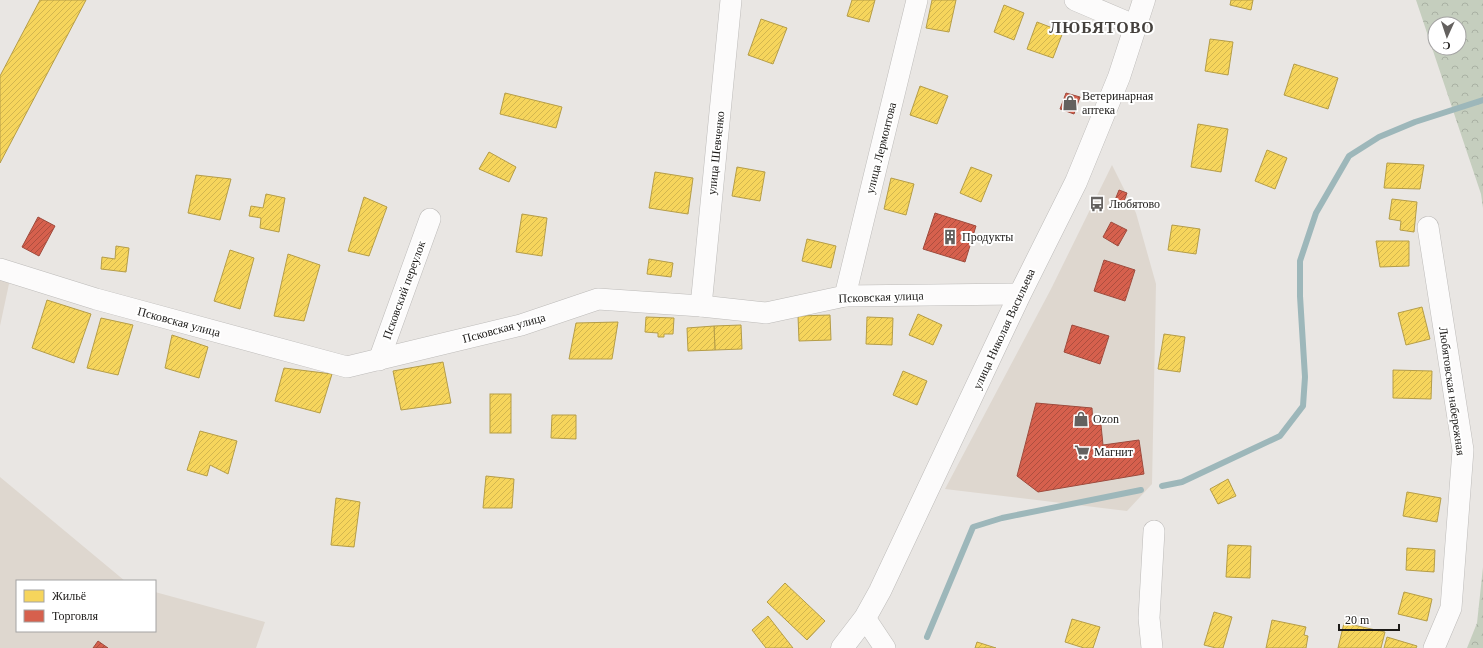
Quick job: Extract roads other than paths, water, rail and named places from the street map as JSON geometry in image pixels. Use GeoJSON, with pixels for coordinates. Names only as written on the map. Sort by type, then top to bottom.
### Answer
{"type":"FeatureCollection","features":[{"type":"Feature","properties":{"kind":"main road","name":"улица Николая Васильева"},"geometry":{"type":"LineString","coordinates":[[842,648],[865,618],[880,591],[1020,294],[1076,182],[1118,76],[1144,0]]}},
{"type":"Feature","properties":{"kind":"street","name":"улица Шевченко"},"geometry":{"type":"LineString","coordinates":[[701,306],[731,0]]}},
{"type":"Feature","properties":{"kind":"street","name":"улица Лермонтова"},"geometry":{"type":"LineString","coordinates":[[845,296],[917,0]]}},
{"type":"Feature","properties":{"kind":"street"},"geometry":{"type":"LineString","coordinates":[[1075,0],[1136,26]]}},
{"type":"Feature","properties":{"kind":"street","name":"Псковский переулок"},"geometry":{"type":"LineString","coordinates":[[378,360],[430,219]]}},
{"type":"Feature","properties":{"kind":"street","name":"Любятовская набережная"},"geometry":{"type":"LineString","coordinates":[[1428,227],[1463,450],[1450,608],[1434,648]]}},
{"type":"Feature","properties":{"kind":"street","name":"Псковская улица"},"geometry":{"type":"LineString","coordinates":[[0,269],[96,299],[347,367],[521,325],[598,299],[701,306],[766,313],[845,296],[1020,294]]}},
{"type":"Feature","properties":{"kind":"street"},"geometry":{"type":"LineString","coordinates":[[1152,648],[1149,618],[1154,531]]}},
{"type":"Feature","properties":{"kind":"street"},"geometry":{"type":"LineString","coordinates":[[865,618],[885,648]]}},
{"type":"Feature","properties":{"kind":"waterway"},"geometry":{"type":"LineString","coordinates":[[1162,486],[1182,482],[1280,436],[1303,406],[1305,377],[1300,296],[1300,261],[1316,213],[1349,156],[1379,137],[1415,122],[1483,100]]}},
{"type":"Feature","properties":{"kind":"waterway"},"geometry":{"type":"LineString","coordinates":[[927,637],[973,527],[1002,518],[1141,490]]}},
{"type":"Feature","properties":{"kind":"place","name":"Ветеринарная аптека"},"geometry":{"type":"Point","coordinates":[1070,103]}},
{"type":"Feature","properties":{"kind":"place","name":"Любятово"},"geometry":{"type":"Point","coordinates":[1097,204]}},
{"type":"Feature","properties":{"kind":"place","name":"Продукты"},"geometry":{"type":"Point","coordinates":[950,237]}},
{"type":"Feature","properties":{"kind":"place","name":"Ozon"},"geometry":{"type":"Point","coordinates":[1081,419]}},
{"type":"Feature","properties":{"kind":"place","name":"Магнит"},"geometry":{"type":"Point","coordinates":[1082,452]}},
{"type":"Feature","properties":{"kind":"district","name":"ЛЮБЯТОВО"},"geometry":{"type":"Point","coordinates":[1102,27]}}]}
